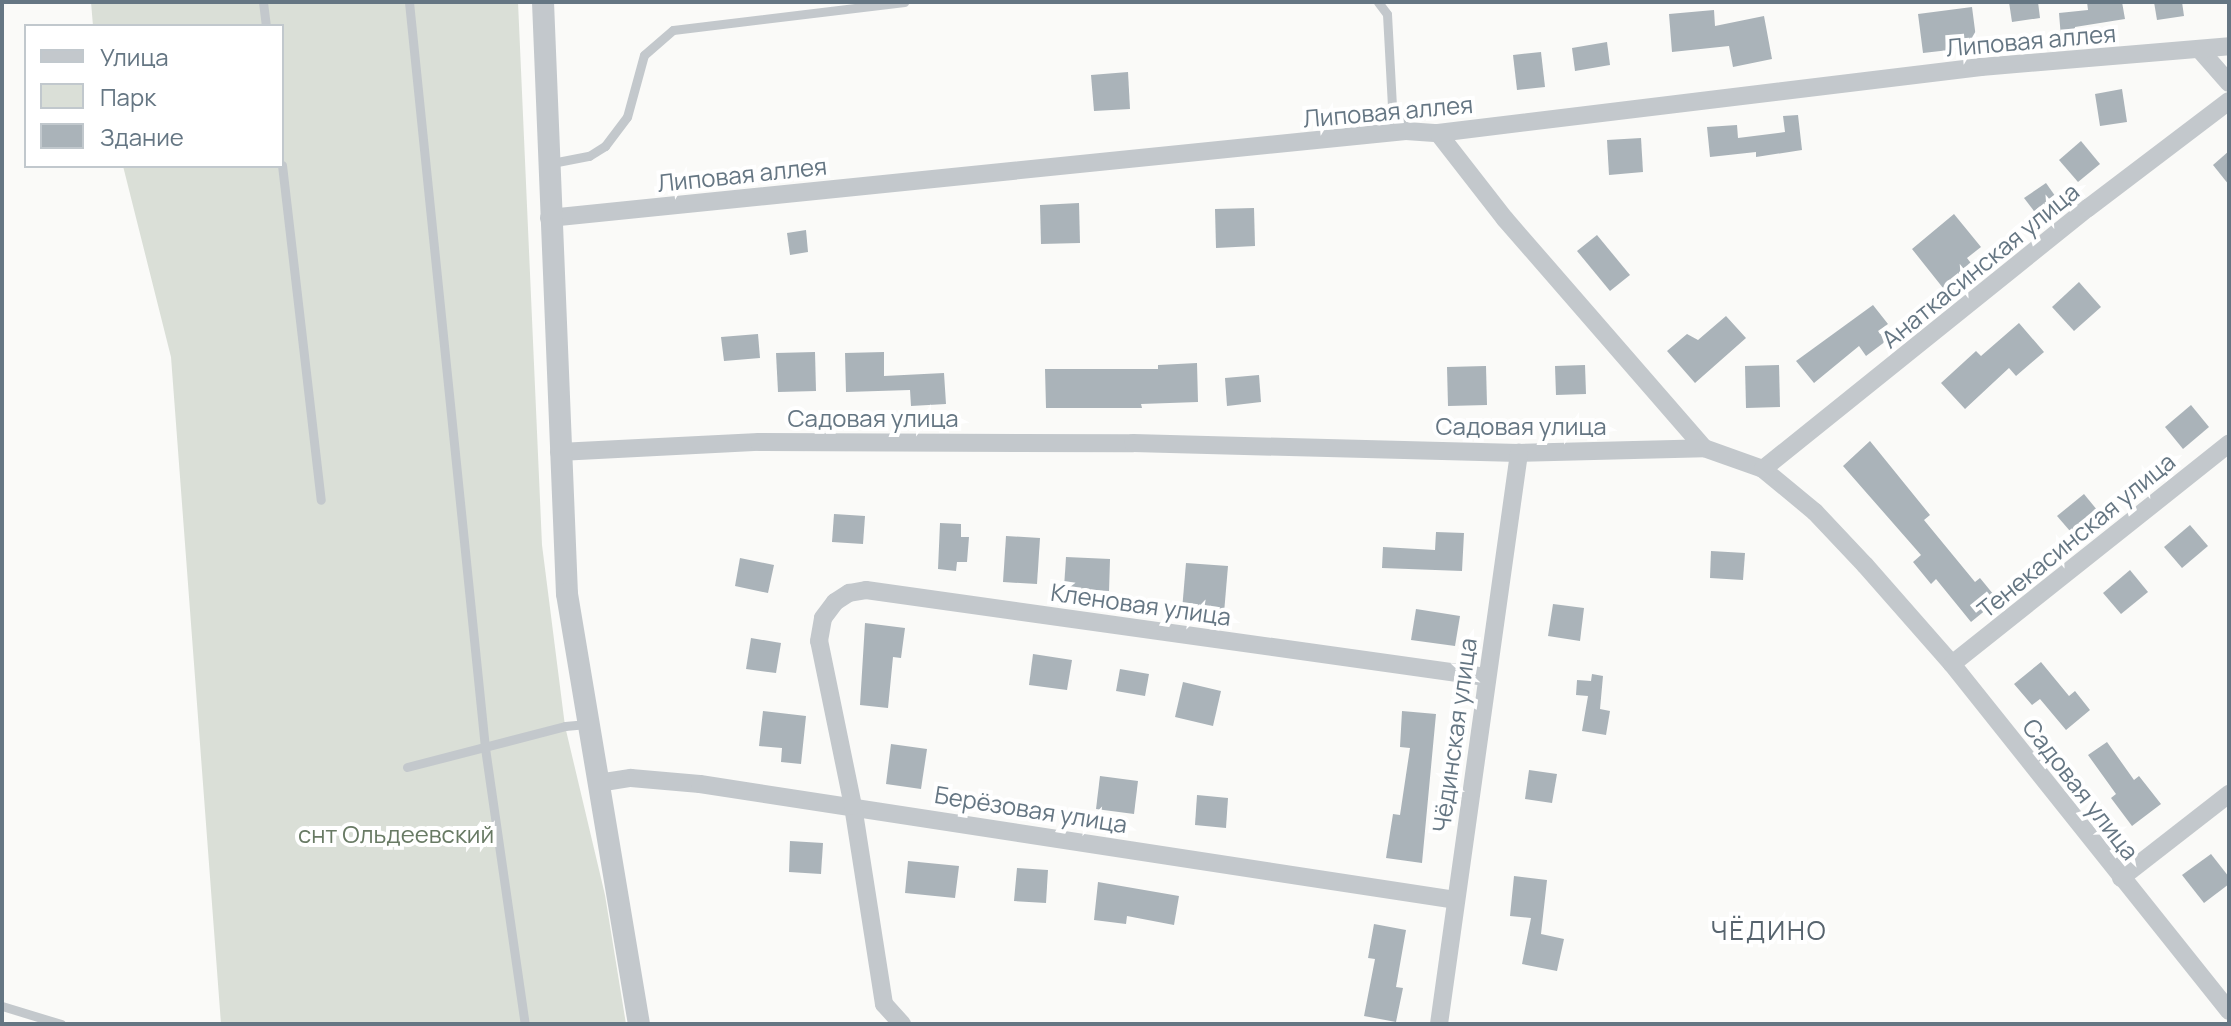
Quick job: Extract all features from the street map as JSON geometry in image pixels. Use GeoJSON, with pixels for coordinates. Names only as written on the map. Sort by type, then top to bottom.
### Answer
{"type":"FeatureCollection","features":[{"type":"Feature","properties":{"kind":"street"},"geometry":{"type":"LineString","coordinates":[[543,2],[549,218],[567,594],[639,1024]]}},
{"type":"Feature","properties":{"kind":"street","name":"Липовая аллея"},"geometry":{"type":"LineString","coordinates":[[549,218],[1406,131],[1438,133],[1981,67],[2229,46]]}},
{"type":"Feature","properties":{"kind":"street"},"geometry":{"type":"LineString","coordinates":[[2200,50],[2229,83]]}},
{"type":"Feature","properties":{"kind":"street","name":"Анаткасинская улица"},"geometry":{"type":"LineString","coordinates":[[1763,469],[2088,208],[2229,101]]}},
{"type":"Feature","properties":{"kind":"street"},"geometry":{"type":"LineString","coordinates":[[1438,133],[1505,219],[1704,448]]}},
{"type":"Feature","properties":{"kind":"street","name":"Садовая улица"},"geometry":{"type":"LineString","coordinates":[[559,452],[790,442],[1133,443],[1519,453],[1704,448],[1763,469],[1815,512],[1952,664],[2229,1011]]}},
{"type":"Feature","properties":{"kind":"street","name":"Тенекасинская улица"},"geometry":{"type":"LineString","coordinates":[[1952,664],[2229,444]]}},
{"type":"Feature","properties":{"kind":"street","name":"Чёдинская улица"},"geometry":{"type":"LineString","coordinates":[[1439,1024],[1519,453]]}},
{"type":"Feature","properties":{"kind":"street","name":"Кленовая улица"},"geometry":{"type":"LineString","coordinates":[[853,806],[819,641],[823,618],[835,602],[849,593],[866,590],[1486,677]]}},
{"type":"Feature","properties":{"kind":"street","name":"Берёзовая улица"},"geometry":{"type":"LineString","coordinates":[[598,783],[631,778],[673,781],[1455,900]]}},
{"type":"Feature","properties":{"kind":"street"},"geometry":{"type":"LineString","coordinates":[[2121,878],[2229,794]]}},
{"type":"Feature","properties":{"kind":"street"},"geometry":{"type":"LineString","coordinates":[[853,806],[884,1004],[898,1022]]}},
{"type":"Feature","properties":{"kind":"lane"},"geometry":{"type":"LineString","coordinates":[[263,2],[266,24]]}},
{"type":"Feature","properties":{"kind":"lane"},"geometry":{"type":"LineString","coordinates":[[409,2],[485,748],[525,1024]]}},
{"type":"Feature","properties":{"kind":"lane"},"geometry":{"type":"LineString","coordinates":[[548,164],[589,156],[605,146],[627,117],[644,55],[673,30],[904,2]]}},
{"type":"Feature","properties":{"kind":"lane"},"geometry":{"type":"LineString","coordinates":[[1378,2],[1387,14],[1392,106],[1406,131]]}},
{"type":"Feature","properties":{"kind":"lane"},"geometry":{"type":"LineString","coordinates":[[282,168],[321,500]]}},
{"type":"Feature","properties":{"kind":"lane"},"geometry":{"type":"LineString","coordinates":[[407,767],[565,726],[587,724]]}},
{"type":"Feature","properties":{"kind":"lane"},"geometry":{"type":"LineString","coordinates":[[2,1006],[61,1024]]}},
{"type":"Feature","properties":{"kind":"green space","name":"снт Ольдеевский"},"geometry":{"type":"Polygon","coordinates":[[[91,2],[518,2],[542,545],[565,726],[605,895],[626,1024],[221,1024],[171,357],[124,168],[284,168],[284,24],[93,24],[91,2]]]}},
{"type":"Feature","properties":{"kind":"building"},"geometry":{"type":"Polygon","coordinates":[[[2009,2],[2038,2],[2040,18],[2012,22],[2009,2]]]}},
{"type":"Feature","properties":{"kind":"building"},"geometry":{"type":"Polygon","coordinates":[[[2087,2],[2122,2],[2125,19],[2075,27],[2075,35],[2061,38],[2059,13],[2088,10],[2087,2]]]}},
{"type":"Feature","properties":{"kind":"building"},"geometry":{"type":"Polygon","coordinates":[[[2154,2],[2182,2],[2184,16],[2157,20],[2154,2]]]}},
{"type":"Feature","properties":{"kind":"building"},"geometry":{"type":"Polygon","coordinates":[[[1972,7],[1976,38],[1957,40],[1958,49],[1923,53],[1918,14],[1972,7]]]}},
{"type":"Feature","properties":{"kind":"building"},"geometry":{"type":"Polygon","coordinates":[[[1714,10],[1715,26],[1764,16],[1772,59],[1733,67],[1729,46],[1672,52],[1669,14],[1714,10]]]}},
{"type":"Feature","properties":{"kind":"building"},"geometry":{"type":"Polygon","coordinates":[[[1607,42],[1610,65],[1575,71],[1572,48],[1607,42]]]}},
{"type":"Feature","properties":{"kind":"building"},"geometry":{"type":"Polygon","coordinates":[[[1541,52],[1545,87],[1517,90],[1513,55],[1541,52]]]}},
{"type":"Feature","properties":{"kind":"building"},"geometry":{"type":"Polygon","coordinates":[[[1128,72],[1130,109],[1094,111],[1091,75],[1128,72]]]}},
{"type":"Feature","properties":{"kind":"building"},"geometry":{"type":"Polygon","coordinates":[[[2122,89],[2127,122],[2100,126],[2095,94],[2122,89]]]}},
{"type":"Feature","properties":{"kind":"building"},"geometry":{"type":"Polygon","coordinates":[[[1798,115],[1802,150],[1756,157],[1756,152],[1710,157],[1707,127],[1737,125],[1738,138],[1785,132],[1783,116],[1798,115]]]}},
{"type":"Feature","properties":{"kind":"building"},"geometry":{"type":"Polygon","coordinates":[[[1641,138],[1643,172],[1609,175],[1607,140],[1641,138]]]}},
{"type":"Feature","properties":{"kind":"building"},"geometry":{"type":"Polygon","coordinates":[[[2081,141],[2100,164],[2078,182],[2059,160],[2081,141]]]}},
{"type":"Feature","properties":{"kind":"building"},"geometry":{"type":"Polygon","coordinates":[[[2229,151],[2229,185],[2213,165],[2229,151]]]}},
{"type":"Feature","properties":{"kind":"building"},"geometry":{"type":"Polygon","coordinates":[[[2046,183],[2058,200],[2037,215],[2024,198],[2046,183]]]}},
{"type":"Feature","properties":{"kind":"building"},"geometry":{"type":"Polygon","coordinates":[[[1079,203],[1080,243],[1041,244],[1040,205],[1079,203]]]}},
{"type":"Feature","properties":{"kind":"building"},"geometry":{"type":"Polygon","coordinates":[[[1254,208],[1255,246],[1216,248],[1215,209],[1254,208]]]}},
{"type":"Feature","properties":{"kind":"building"},"geometry":{"type":"Polygon","coordinates":[[[1954,214],[1981,247],[1967,258],[1980,275],[1951,298],[1912,249],[1954,214]]]}},
{"type":"Feature","properties":{"kind":"building"},"geometry":{"type":"Polygon","coordinates":[[[806,230],[808,252],[790,255],[787,233],[806,230]]]}},
{"type":"Feature","properties":{"kind":"building"},"geometry":{"type":"Polygon","coordinates":[[[1597,235],[1630,275],[1610,291],[1577,251],[1597,235]]]}},
{"type":"Feature","properties":{"kind":"building"},"geometry":{"type":"Polygon","coordinates":[[[2079,282],[2101,307],[2074,331],[2052,307],[2079,282]]]}},
{"type":"Feature","properties":{"kind":"building"},"geometry":{"type":"Polygon","coordinates":[[[1873,305],[1888,324],[1878,331],[1886,341],[1866,356],[1859,346],[1814,383],[1796,361],[1873,305]]]}},
{"type":"Feature","properties":{"kind":"building"},"geometry":{"type":"Polygon","coordinates":[[[1726,316],[1746,338],[1695,383],[1667,351],[1687,334],[1698,340],[1726,316]]]}},
{"type":"Feature","properties":{"kind":"building"},"geometry":{"type":"Polygon","coordinates":[[[2019,323],[2044,352],[2016,376],[2009,368],[1965,409],[1941,383],[1976,351],[1981,356],[2019,323]]]}},
{"type":"Feature","properties":{"kind":"building"},"geometry":{"type":"Polygon","coordinates":[[[758,334],[760,358],[724,361],[721,337],[758,334]]]}},
{"type":"Feature","properties":{"kind":"building"},"geometry":{"type":"Polygon","coordinates":[[[815,352],[816,391],[778,392],[776,353],[815,352]]]}},
{"type":"Feature","properties":{"kind":"building"},"geometry":{"type":"Polygon","coordinates":[[[884,352],[884,376],[944,373],[946,404],[911,406],[910,390],[846,392],[845,353],[884,352]]]}},
{"type":"Feature","properties":{"kind":"building"},"geometry":{"type":"Polygon","coordinates":[[[1197,363],[1198,402],[1141,404],[1142,408],[1046,408],[1045,369],[1158,369],[1158,365],[1197,363]]]}},
{"type":"Feature","properties":{"kind":"building"},"geometry":{"type":"Polygon","coordinates":[[[1585,365],[1586,394],[1556,395],[1555,366],[1585,365]]]}},
{"type":"Feature","properties":{"kind":"building"},"geometry":{"type":"Polygon","coordinates":[[[1779,365],[1780,407],[1746,408],[1745,366],[1779,365]]]}},
{"type":"Feature","properties":{"kind":"building"},"geometry":{"type":"Polygon","coordinates":[[[1486,366],[1487,405],[1448,406],[1447,367],[1486,366]]]}},
{"type":"Feature","properties":{"kind":"building"},"geometry":{"type":"Polygon","coordinates":[[[1259,375],[1261,402],[1227,406],[1225,378],[1259,375]]]}},
{"type":"Feature","properties":{"kind":"building"},"geometry":{"type":"Polygon","coordinates":[[[2191,405],[2209,427],[2183,449],[2165,427],[2191,405]]]}},
{"type":"Feature","properties":{"kind":"building"},"geometry":{"type":"Polygon","coordinates":[[[1870,441],[1930,515],[1924,520],[1975,582],[1980,578],[1998,600],[1971,622],[1936,579],[1931,584],[1913,562],[1921,555],[1843,466],[1870,441]]]}},
{"type":"Feature","properties":{"kind":"building"},"geometry":{"type":"Polygon","coordinates":[[[2084,494],[2102,516],[2076,538],[2057,516],[2084,494]]]}},
{"type":"Feature","properties":{"kind":"building"},"geometry":{"type":"Polygon","coordinates":[[[834,514],[865,516],[863,544],[832,542],[834,514]]]}},
{"type":"Feature","properties":{"kind":"building"},"geometry":{"type":"Polygon","coordinates":[[[940,523],[961,524],[961,537],[969,537],[967,562],[957,562],[956,571],[938,569],[940,523]]]}},
{"type":"Feature","properties":{"kind":"building"},"geometry":{"type":"Polygon","coordinates":[[[2190,525],[2208,546],[2182,568],[2164,547],[2190,525]]]}},
{"type":"Feature","properties":{"kind":"building"},"geometry":{"type":"Polygon","coordinates":[[[1436,532],[1464,533],[1462,571],[1382,568],[1383,547],[1435,550],[1436,532]]]}},
{"type":"Feature","properties":{"kind":"building"},"geometry":{"type":"Polygon","coordinates":[[[1006,536],[1040,538],[1037,584],[1003,582],[1006,536]]]}},
{"type":"Feature","properties":{"kind":"building"},"geometry":{"type":"Polygon","coordinates":[[[1711,551],[1745,553],[1743,580],[1710,578],[1711,551]]]}},
{"type":"Feature","properties":{"kind":"building"},"geometry":{"type":"Polygon","coordinates":[[[1066,557],[1110,559],[1109,591],[1064,588],[1066,557]]]}},
{"type":"Feature","properties":{"kind":"building"},"geometry":{"type":"Polygon","coordinates":[[[740,558],[774,565],[768,593],[735,586],[740,558]]]}},
{"type":"Feature","properties":{"kind":"building"},"geometry":{"type":"Polygon","coordinates":[[[1186,563],[1228,566],[1224,613],[1182,610],[1186,563]]]}},
{"type":"Feature","properties":{"kind":"building"},"geometry":{"type":"Polygon","coordinates":[[[2130,570],[2148,592],[2121,614],[2103,593],[2130,570]]]}},
{"type":"Feature","properties":{"kind":"building"},"geometry":{"type":"Polygon","coordinates":[[[1553,604],[1584,608],[1580,641],[1548,636],[1553,604]]]}},
{"type":"Feature","properties":{"kind":"building"},"geometry":{"type":"Polygon","coordinates":[[[1416,609],[1460,616],[1455,646],[1411,640],[1416,609]]]}},
{"type":"Feature","properties":{"kind":"building"},"geometry":{"type":"Polygon","coordinates":[[[865,623],[905,628],[901,658],[893,657],[888,708],[860,705],[865,623]]]}},
{"type":"Feature","properties":{"kind":"building"},"geometry":{"type":"Polygon","coordinates":[[[751,638],[781,643],[776,673],[746,669],[751,638]]]}},
{"type":"Feature","properties":{"kind":"building"},"geometry":{"type":"Polygon","coordinates":[[[1033,654],[1072,660],[1067,690],[1029,685],[1033,654]]]}},
{"type":"Feature","properties":{"kind":"building"},"geometry":{"type":"Polygon","coordinates":[[[2041,662],[2069,696],[2075,691],[2090,710],[2066,730],[2040,699],[2032,705],[2014,684],[2041,662]]]}},
{"type":"Feature","properties":{"kind":"building"},"geometry":{"type":"Polygon","coordinates":[[[1120,669],[1149,674],[1145,696],[1116,691],[1120,669]]]}},
{"type":"Feature","properties":{"kind":"building"},"geometry":{"type":"Polygon","coordinates":[[[1592,674],[1603,676],[1600,709],[1610,711],[1606,735],[1582,731],[1588,696],[1576,695],[1577,680],[1591,681],[1592,674]]]}},
{"type":"Feature","properties":{"kind":"building"},"geometry":{"type":"Polygon","coordinates":[[[1183,682],[1221,691],[1213,726],[1175,717],[1183,682]]]}},
{"type":"Feature","properties":{"kind":"building"},"geometry":{"type":"Polygon","coordinates":[[[763,711],[806,716],[801,764],[781,762],[782,748],[759,746],[763,711]]]}},
{"type":"Feature","properties":{"kind":"building"},"geometry":{"type":"Polygon","coordinates":[[[1402,711],[1436,714],[1422,863],[1386,858],[1393,814],[1400,815],[1410,748],[1400,747],[1402,711]]]}},
{"type":"Feature","properties":{"kind":"building"},"geometry":{"type":"Polygon","coordinates":[[[2107,742],[2134,780],[2139,776],[2161,804],[2132,826],[2111,798],[2116,794],[2088,755],[2107,742]]]}},
{"type":"Feature","properties":{"kind":"building"},"geometry":{"type":"Polygon","coordinates":[[[891,744],[927,749],[921,789],[886,784],[891,744]]]}},
{"type":"Feature","properties":{"kind":"building"},"geometry":{"type":"Polygon","coordinates":[[[1529,770],[1557,774],[1552,803],[1525,799],[1529,770]]]}},
{"type":"Feature","properties":{"kind":"building"},"geometry":{"type":"Polygon","coordinates":[[[1100,776],[1138,781],[1134,814],[1096,809],[1100,776]]]}},
{"type":"Feature","properties":{"kind":"building"},"geometry":{"type":"Polygon","coordinates":[[[1197,795],[1228,798],[1226,828],[1195,825],[1197,795]]]}},
{"type":"Feature","properties":{"kind":"building"},"geometry":{"type":"Polygon","coordinates":[[[790,841],[823,843],[821,874],[789,872],[790,841]]]}},
{"type":"Feature","properties":{"kind":"building"},"geometry":{"type":"Polygon","coordinates":[[[2211,854],[2229,877],[2229,884],[2204,903],[2182,875],[2211,854]]]}},
{"type":"Feature","properties":{"kind":"building"},"geometry":{"type":"Polygon","coordinates":[[[908,861],[959,866],[955,898],[905,893],[908,861]]]}},
{"type":"Feature","properties":{"kind":"building"},"geometry":{"type":"Polygon","coordinates":[[[1017,868],[1048,870],[1046,903],[1014,901],[1017,868]]]}},
{"type":"Feature","properties":{"kind":"building"},"geometry":{"type":"Polygon","coordinates":[[[1514,876],[1547,880],[1541,934],[1564,939],[1557,971],[1522,964],[1531,918],[1510,916],[1514,876]]]}},
{"type":"Feature","properties":{"kind":"building"},"geometry":{"type":"Polygon","coordinates":[[[1098,882],[1179,896],[1174,925],[1127,916],[1126,924],[1094,920],[1098,882]]]}},
{"type":"Feature","properties":{"kind":"building"},"geometry":{"type":"Polygon","coordinates":[[[1374,924],[1406,930],[1396,987],[1403,988],[1396,1022],[1364,1016],[1375,959],[1368,958],[1374,924]]]}},
{"type":"Feature","properties":{"kind":"district","name":"ЧЁДИНО"},"geometry":{"type":"Point","coordinates":[1769,931]}}]}
